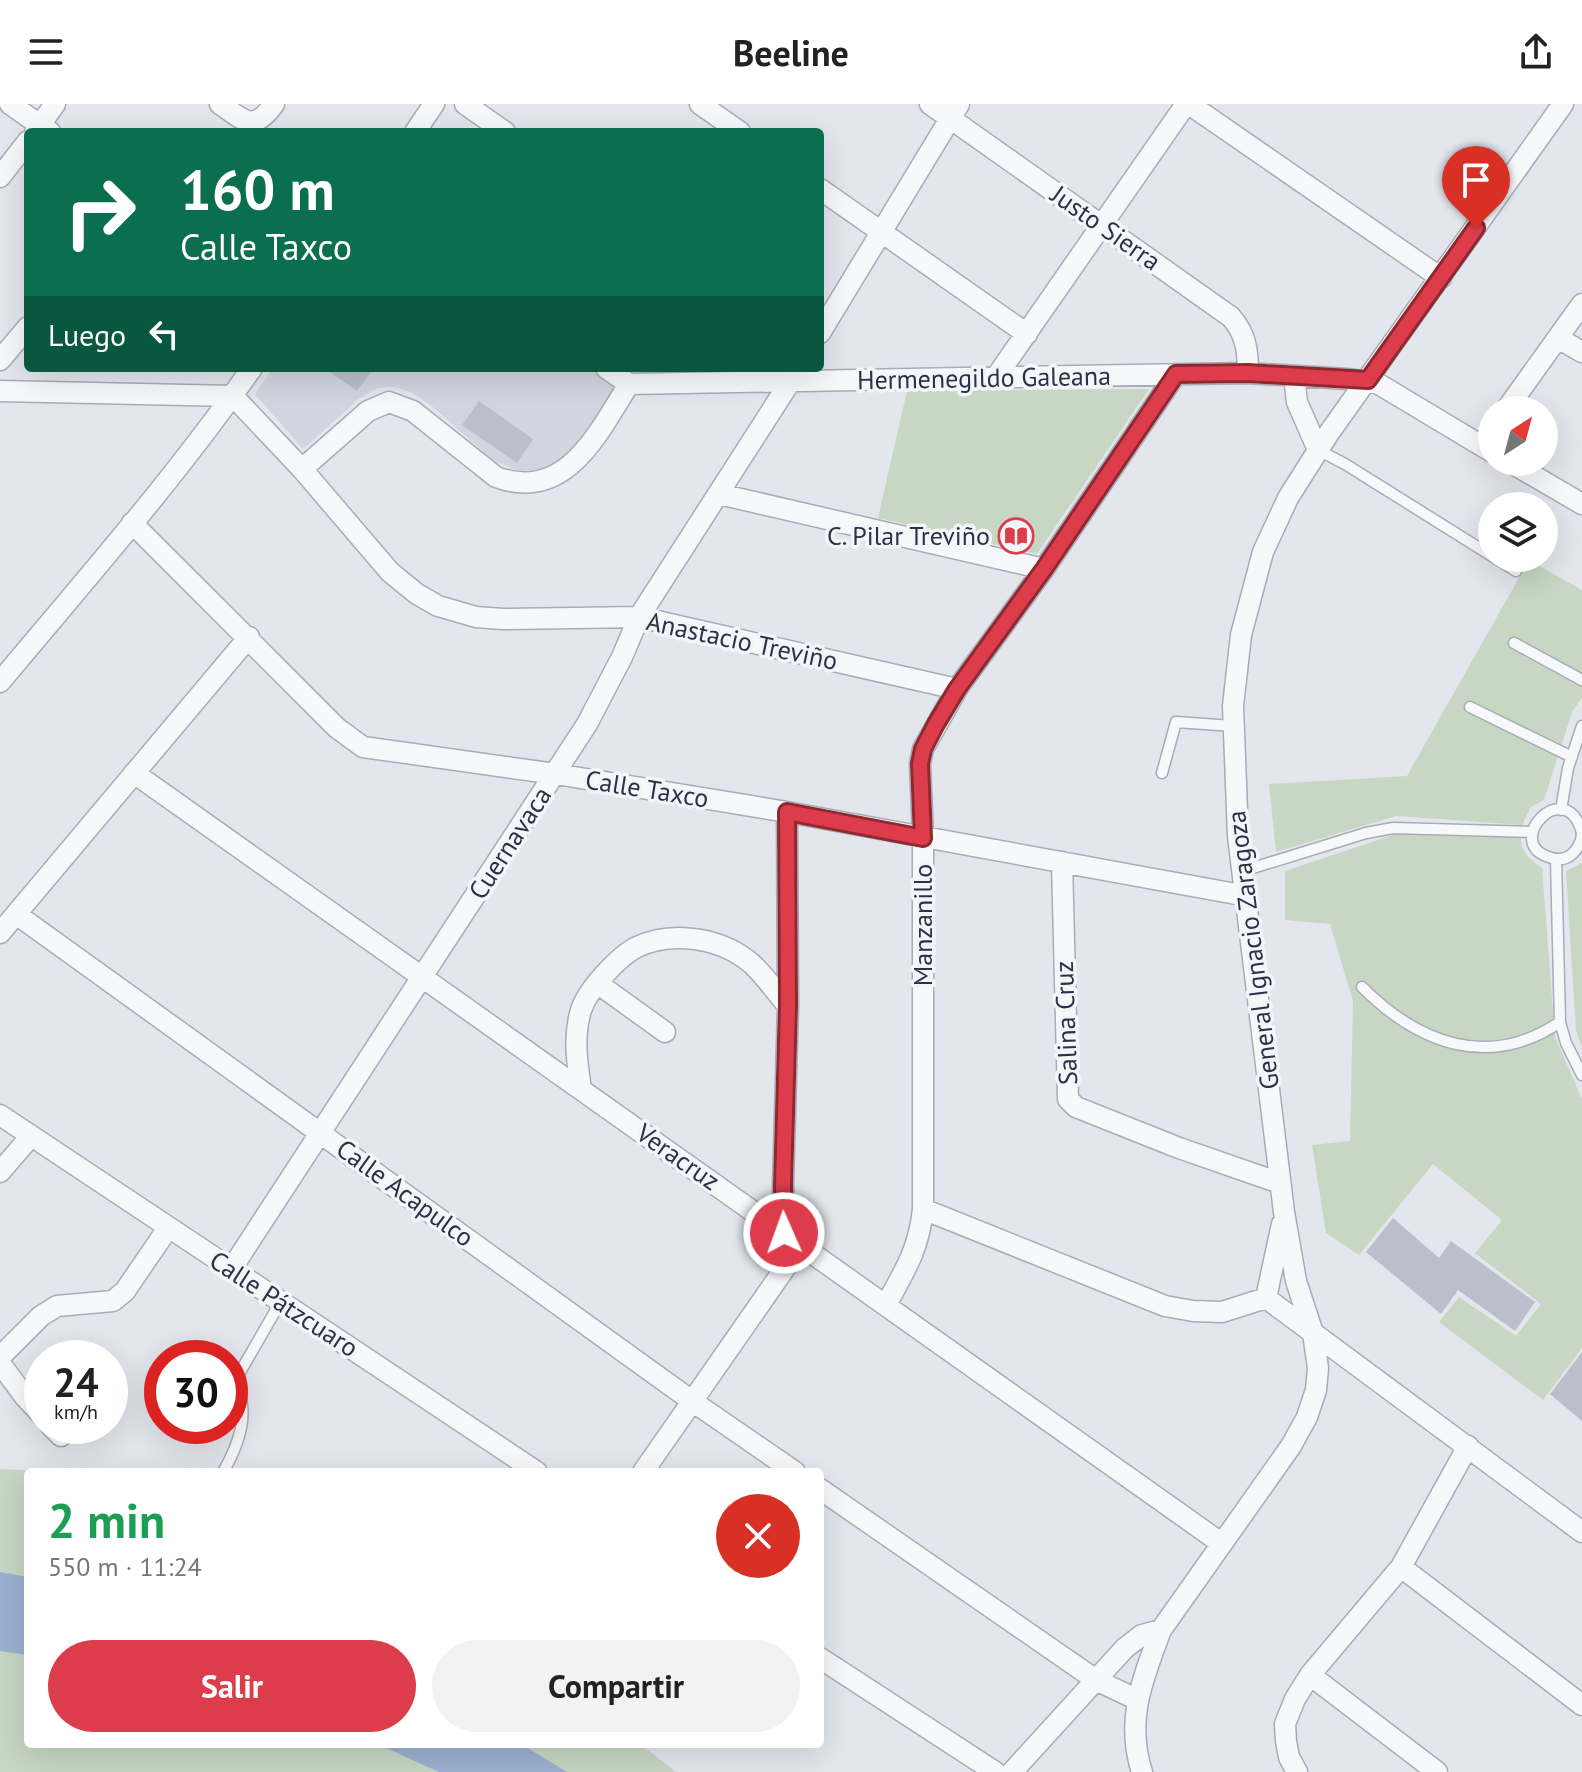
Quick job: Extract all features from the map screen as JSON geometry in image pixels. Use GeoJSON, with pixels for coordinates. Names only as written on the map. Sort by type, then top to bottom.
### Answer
{"type":"FeatureCollection","features":[{"type":"Feature","properties":{"kind":"street"},"geometry":{"type":"LineString","coordinates":[[10,104],[34,128]]}},
{"type":"Feature","properties":{"kind":"street"},"geometry":{"type":"LineString","coordinates":[[40,128],[55,104]]}},
{"type":"Feature","properties":{"kind":"street"},"geometry":{"type":"LineString","coordinates":[[220,104],[245,121],[256,123],[274,104]]}},
{"type":"Feature","properties":{"kind":"street"},"geometry":{"type":"LineString","coordinates":[[418,128],[434,104]]}},
{"type":"Feature","properties":{"kind":"street"},"geometry":{"type":"LineString","coordinates":[[465,104],[499,128]]}},
{"type":"Feature","properties":{"kind":"street"},"geometry":{"type":"LineString","coordinates":[[700,104],[734,128]]}},
{"type":"Feature","properties":{"kind":"street","name":"Justo Sierra"},"geometry":{"type":"LineString","coordinates":[[930,104],[954,111],[1103,225],[1231,317],[1239,326],[1247,347],[1248,373]]}},
{"type":"Feature","properties":{"kind":"street"},"geometry":{"type":"LineString","coordinates":[[996,377],[1188,104],[1441,278]]}},
{"type":"Feature","properties":{"kind":"street","name":"General Ignacio Zaragoza"},"geometry":{"type":"LineString","coordinates":[[1012,1772],[1133,1641],[1161,1630],[1291,1446],[1307,1417],[1316,1390],[1318,1368],[1313,1333],[1296,1281],[1280,1183],[1235,793],[1234,681],[1241,635],[1263,552],[1288,498],[1318,450],[1563,104]]}},
{"type":"Feature","properties":{"kind":"street"},"geometry":{"type":"LineString","coordinates":[[824,326],[954,111]]}},
{"type":"Feature","properties":{"kind":"street"},"geometry":{"type":"LineString","coordinates":[[0,177],[24,149]]}},
{"type":"Feature","properties":{"kind":"street"},"geometry":{"type":"LineString","coordinates":[[824,192],[1027,334]]}},
{"type":"Feature","properties":{"kind":"street"},"geometry":{"type":"LineString","coordinates":[[1516,396],[1582,304]]}},
{"type":"Feature","properties":{"kind":"street"},"geometry":{"type":"LineString","coordinates":[[0,360],[24,332]]}},
{"type":"Feature","properties":{"kind":"street"},"geometry":{"type":"LineString","coordinates":[[1558,338],[1582,352]]}},
{"type":"Feature","properties":{"kind":"street"},"geometry":{"type":"LineString","coordinates":[[0,682],[132,523],[249,372]]}},
{"type":"Feature","properties":{"kind":"street"},"geometry":{"type":"LineString","coordinates":[[302,469],[368,411],[389,402],[413,411],[496,477],[509,482],[539,481],[560,473],[577,460],[629,384],[612,372]]}},
{"type":"Feature","properties":{"kind":"street","name":"Hermenegildo Galeana"},"geometry":{"type":"LineString","coordinates":[[629,384],[795,375],[996,377],[1248,373],[1368,380]]}},
{"type":"Feature","properties":{"kind":"street","name":"Manzanillo"},"geometry":{"type":"LineString","coordinates":[[886,1305],[920,1237],[923,1209],[923,838],[920,764],[923,749],[957,689],[1044,569],[1176,374]]}},
{"type":"Feature","properties":{"kind":"street","name":"Cuernavaca"},"geometry":{"type":"LineString","coordinates":[[232,1268],[556,774],[603,696],[639,617],[795,375]]}},
{"type":"Feature","properties":{"kind":"street"},"geometry":{"type":"LineString","coordinates":[[1294,376],[1297,402],[1318,450]]}},
{"type":"Feature","properties":{"kind":"street"},"geometry":{"type":"LineString","coordinates":[[1368,380],[1478,437]]}},
{"type":"Feature","properties":{"kind":"street"},"geometry":{"type":"LineString","coordinates":[[0,391],[233,396]]}},
{"type":"Feature","properties":{"kind":"street","name":"Anastacio Treviño"},"geometry":{"type":"LineString","coordinates":[[233,396],[302,469],[390,572],[438,606],[489,618],[639,617],[957,689]]}},
{"type":"Feature","properties":{"kind":"street"},"geometry":{"type":"LineString","coordinates":[[1534,476],[1582,504]]}},
{"type":"Feature","properties":{"kind":"street"},"geometry":{"type":"LineString","coordinates":[[719,494],[1044,569]]}},
{"type":"Feature","properties":{"kind":"street","name":"Calle Taxco"},"geometry":{"type":"LineString","coordinates":[[132,523],[337,728],[363,747],[556,774],[787,812],[1247,896]]}},
{"type":"Feature","properties":{"kind":"street"},"geometry":{"type":"LineString","coordinates":[[0,933],[249,637]]}},
{"type":"Feature","properties":{"kind":"street","name":"Veracruz"},"geometry":{"type":"LineString","coordinates":[[134,773],[1221,1543]]}},
{"type":"Feature","properties":{"kind":"street"},"geometry":{"type":"LineString","coordinates":[[784,1233],[787,812]]}},
{"type":"Feature","properties":{"kind":"street","name":"Salina Cruz"},"geometry":{"type":"LineString","coordinates":[[1062,862],[1068,1099],[1076,1107],[1179,1148],[1280,1183]]}},
{"type":"Feature","properties":{"kind":"street","name":"Calle Acapulco"},"geometry":{"type":"LineString","coordinates":[[16,914],[789,1468]]}},
{"type":"Feature","properties":{"kind":"street"},"geometry":{"type":"LineString","coordinates":[[581,1089],[576,1033],[582,1006],[613,965],[637,947],[671,938],[704,940],[752,964],[788,1006]]}},
{"type":"Feature","properties":{"kind":"street"},"geometry":{"type":"LineString","coordinates":[[597,983],[665,1032]]}},
{"type":"Feature","properties":{"kind":"street","name":"Calle Pátzcuaro"},"geometry":{"type":"LineString","coordinates":[[0,1115],[531,1468]]}},
{"type":"Feature","properties":{"kind":"street"},"geometry":{"type":"LineString","coordinates":[[0,1172],[31,1136]]}},
{"type":"Feature","properties":{"kind":"street"},"geometry":{"type":"LineString","coordinates":[[923,1209],[1165,1306],[1222,1312],[1266,1298]]}},
{"type":"Feature","properties":{"kind":"street"},"geometry":{"type":"LineString","coordinates":[[1266,1298],[1284,1212]]}},
{"type":"Feature","properties":{"kind":"street"},"geometry":{"type":"LineString","coordinates":[[24,1396],[0,1360],[41,1316],[57,1306],[113,1301],[125,1291],[168,1228]]}},
{"type":"Feature","properties":{"kind":"street"},"geometry":{"type":"LineString","coordinates":[[646,1468],[801,1245]]}},
{"type":"Feature","properties":{"kind":"street"},"geometry":{"type":"LineString","coordinates":[[1266,1298],[1582,1532]]}},
{"type":"Feature","properties":{"kind":"street"},"geometry":{"type":"LineString","coordinates":[[1297,1772],[1289,1757],[1285,1724],[1295,1699],[1310,1675],[1401,1567],[1468,1446]]}},
{"type":"Feature","properties":{"kind":"street"},"geometry":{"type":"LineString","coordinates":[[824,1492],[1096,1680],[1136,1699]]}},
{"type":"Feature","properties":{"kind":"street"},"geometry":{"type":"LineString","coordinates":[[1401,1567],[1582,1705]]}},
{"type":"Feature","properties":{"kind":"street"},"geometry":{"type":"LineString","coordinates":[[1142,1772],[1137,1755],[1136,1699],[1161,1630]]}},
{"type":"Feature","properties":{"kind":"street"},"geometry":{"type":"LineString","coordinates":[[824,1661],[995,1772]]}},
{"type":"Feature","properties":{"kind":"street"},"geometry":{"type":"LineString","coordinates":[[1310,1675],[1437,1772]]}},
{"type":"Feature","properties":{"kind":"lane"},"geometry":{"type":"LineString","coordinates":[[1318,450],[1478,547]]}},
{"type":"Feature","properties":{"kind":"lane"},"geometry":{"type":"LineString","coordinates":[[1514,643],[1582,680]]}},
{"type":"Feature","properties":{"kind":"lane"},"geometry":{"type":"LineString","coordinates":[[1470,707],[1572,757]]}},
{"type":"Feature","properties":{"kind":"lane"},"geometry":{"type":"LineString","coordinates":[[1162,773],[1176,722],[1233,726]]}},
{"type":"Feature","properties":{"kind":"lane"},"geometry":{"type":"LineString","coordinates":[[1561,810],[1582,726]]}},
{"type":"Feature","properties":{"kind":"lane"},"geometry":{"type":"LineString","coordinates":[[1553,810],[1561,810],[1576,818],[1582,841],[1572,855],[1556,859],[1541,853],[1532,832],[1539,817],[1553,810]]}},
{"type":"Feature","properties":{"kind":"lane"},"geometry":{"type":"LineString","coordinates":[[1243,871],[1366,833],[1393,828],[1532,832]]}},
{"type":"Feature","properties":{"kind":"lane"},"geometry":{"type":"LineString","coordinates":[[1556,859],[1560,1022],[1566,1043],[1582,1075]]}},
{"type":"Feature","properties":{"kind":"lane"},"geometry":{"type":"LineString","coordinates":[[1362,987],[1383,1008],[1416,1029],[1453,1044],[1497,1048],[1527,1040],[1560,1022]]}},
{"type":"Feature","properties":{"kind":"lane"},"geometry":{"type":"LineString","coordinates":[[225,1468],[235,1449],[241,1422],[242,1406],[236,1386],[239,1374],[281,1301]]}},
{"type":"Feature","properties":{"kind":"shaded area"},"geometry":{"type":"Polygon","coordinates":[[[270,372],[598,372],[615,384],[582,444],[550,469],[518,471],[494,461],[428,403],[411,392],[394,387],[377,388],[360,398],[303,449],[255,394],[270,372]]]}},
{"type":"Feature","properties":{"kind":"green space"},"geometry":{"type":"Polygon","coordinates":[[[1149,389],[1037,554],[878,518],[907,391],[1149,389]]]}},
{"type":"Feature","properties":{"kind":"green space"},"geometry":{"type":"Polygon","coordinates":[[[1522,572],[1550,572],[1582,590],[1582,698],[1572,712],[1544,800],[1531,807],[1522,825],[1396,816],[1276,852],[1269,784],[1407,776],[1522,572]]]}},
{"type":"Feature","properties":{"kind":"green space"},"geometry":{"type":"Polygon","coordinates":[[[1399,833],[1521,836],[1524,851],[1542,868],[1555,1037],[1582,1099],[1582,1348],[1543,1400],[1439,1322],[1459,1297],[1516,1336],[1541,1304],[1475,1253],[1502,1220],[1433,1164],[1359,1255],[1326,1233],[1312,1145],[1350,1141],[1353,1001],[1330,924],[1285,920],[1285,871],[1399,833]]]}},
{"type":"Feature","properties":{"kind":"green space"},"geometry":{"type":"Polygon","coordinates":[[[1582,863],[1582,1047],[1576,1031],[1566,871],[1582,863]]]}},
{"type":"Feature","properties":{"kind":"green space"},"geometry":{"type":"Polygon","coordinates":[[[0,1469],[24,1470],[24,1748],[645,1748],[676,1772],[0,1772],[0,1469]]]}},
{"type":"Feature","properties":{"kind":"water"},"geometry":{"type":"Polygon","coordinates":[[[0,1572],[24,1576],[24,1654],[0,1651],[0,1572]]]}},
{"type":"Feature","properties":{"kind":"water"},"geometry":{"type":"Polygon","coordinates":[[[386,1748],[528,1748],[567,1772],[439,1772],[386,1748]]]}},
{"type":"Feature","properties":{"kind":"building"},"geometry":{"type":"Polygon","coordinates":[[[330,372],[371,372],[357,391],[330,372]]]}},
{"type":"Feature","properties":{"kind":"building"},"geometry":{"type":"Polygon","coordinates":[[[479,401],[533,439],[517,463],[462,425],[479,401]]]}},
{"type":"Feature","properties":{"kind":"building"},"geometry":{"type":"Polygon","coordinates":[[[1393,1218],[1439,1258],[1451,1241],[1535,1302],[1515,1331],[1458,1290],[1441,1314],[1366,1252],[1393,1218]]]}},
{"type":"Feature","properties":{"kind":"building"},"geometry":{"type":"Polygon","coordinates":[[[1582,1352],[1582,1421],[1550,1394],[1582,1352]]]}},
{"type":"Feature","properties":{"kind":"place","name":"C. Pilar Treviño"},"geometry":{"type":"Point","coordinates":[1016,536]}},
{"type":"Feature","properties":{"kind":"route"},"geometry":{"type":"LineString","coordinates":[[784,1233],[787,812],[923,838],[920,764],[923,749],[936,724],[957,689],[1044,569],[1176,374],[1248,373],[1368,380],[1476,228]]}}]}
